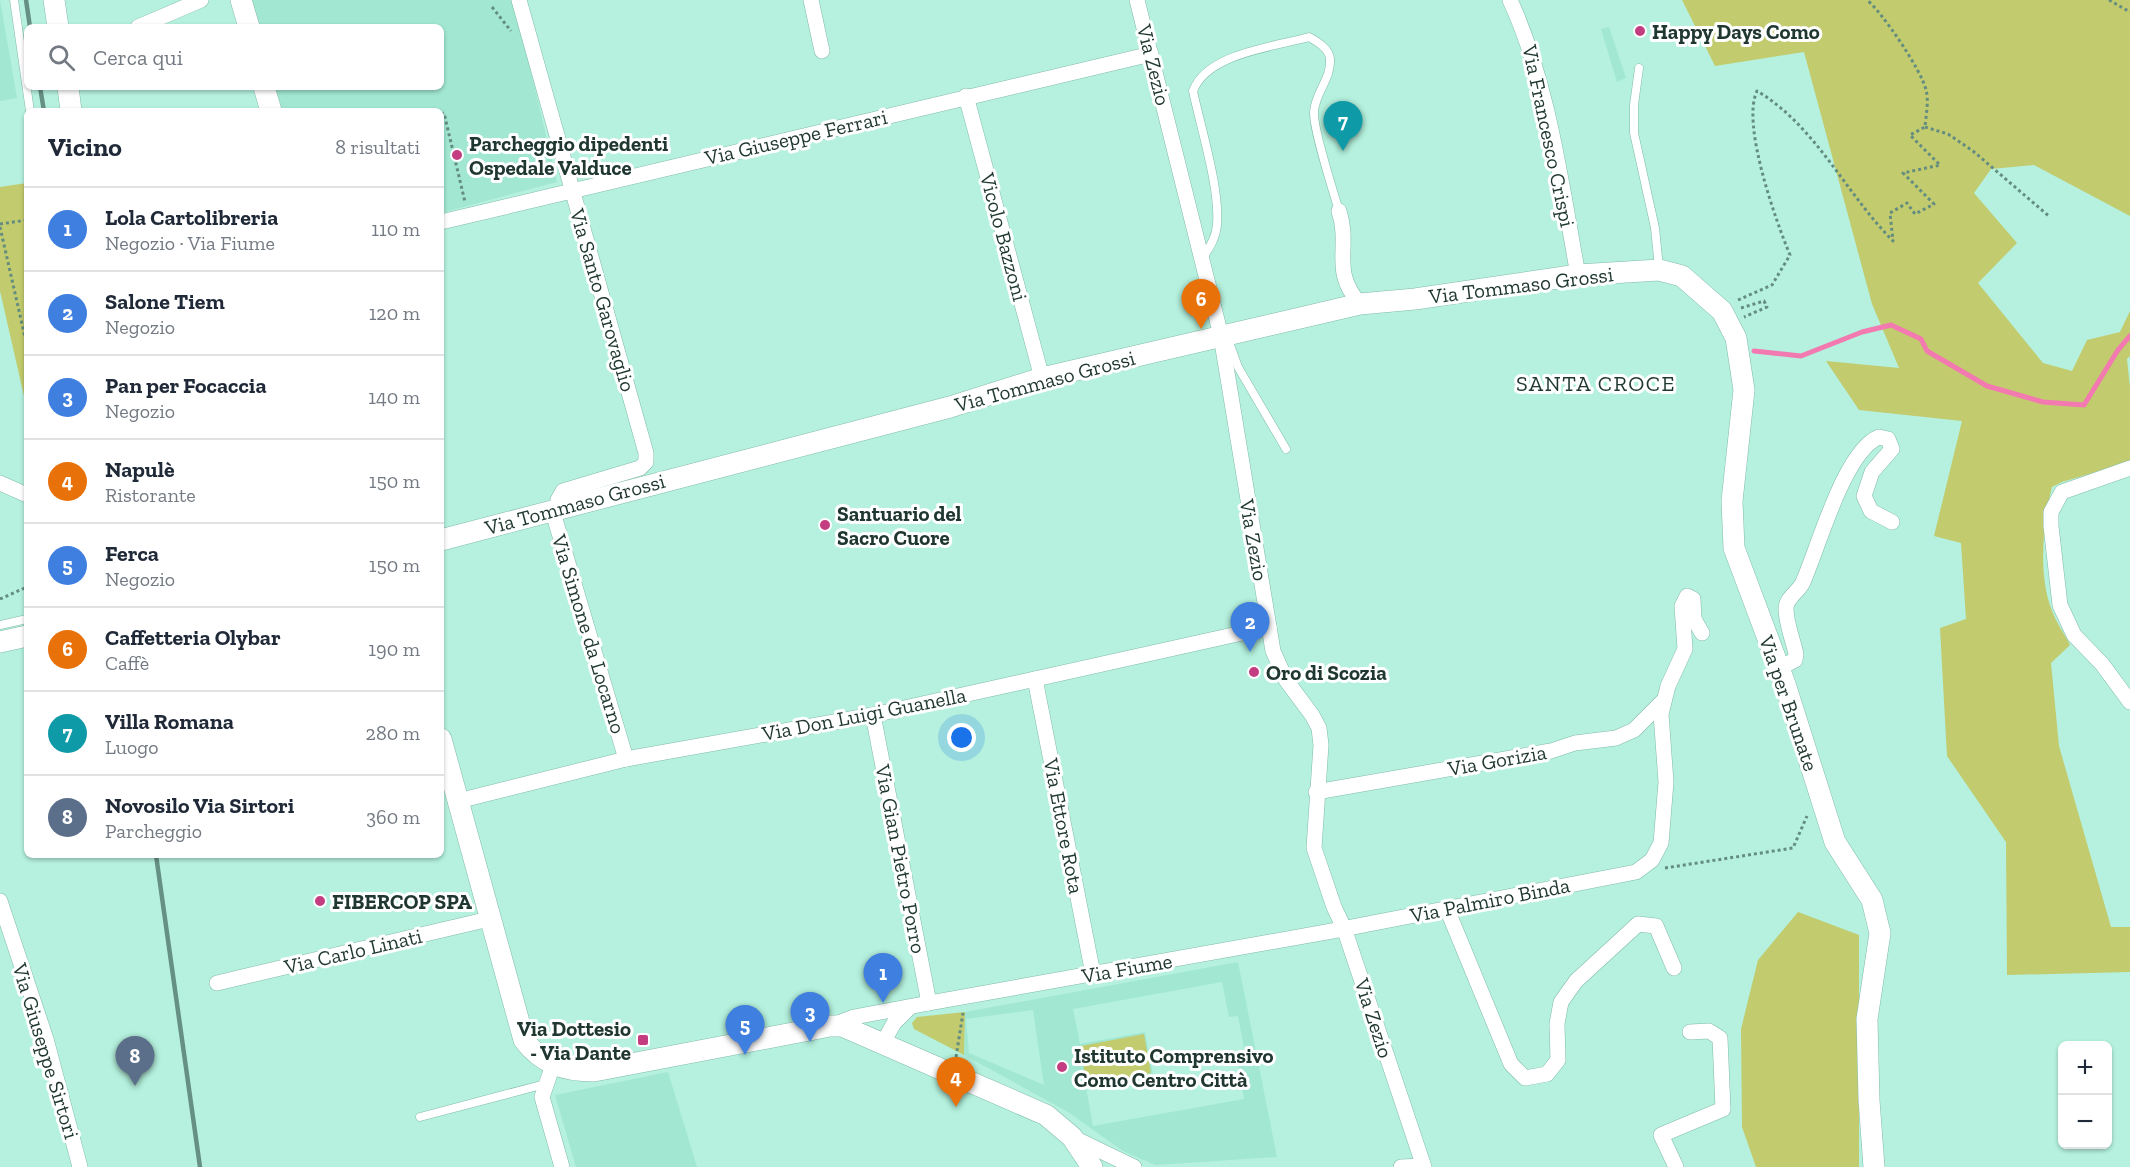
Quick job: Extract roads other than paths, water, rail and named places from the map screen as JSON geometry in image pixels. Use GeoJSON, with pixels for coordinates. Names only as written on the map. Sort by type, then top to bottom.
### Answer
{"type":"FeatureCollection","features":[{"type":"Feature","properties":{"kind":"street"},"geometry":{"type":"LineString","coordinates":[[54,0],[58,24]]}},
{"type":"Feature","properties":{"kind":"street"},"geometry":{"type":"LineString","coordinates":[[145,24],[201,0]]}},
{"type":"Feature","properties":{"kind":"street"},"geometry":{"type":"LineString","coordinates":[[241,0],[248,24]]}},
{"type":"Feature","properties":{"kind":"street","name":"Via Santo Garovaglio"},"geometry":{"type":"LineString","coordinates":[[519,0],[646,453],[645,462],[640,468],[563,491],[556,509]]}},
{"type":"Feature","properties":{"kind":"street"},"geometry":{"type":"LineString","coordinates":[[811,0],[822,51]]}},
{"type":"Feature","properties":{"kind":"street","name":"Via Zezio"},"geometry":{"type":"LineString","coordinates":[[1137,0],[1202,261],[1224,335],[1273,651],[1281,672],[1319,728],[1321,745],[1316,792],[1314,848],[1334,907],[1344,928],[1423,1167]]}},
{"type":"Feature","properties":{"kind":"street","name":"Via Francesco Crispi"},"geometry":{"type":"LineString","coordinates":[[1510,0],[1527,36],[1537,69],[1578,275]]}},
{"type":"Feature","properties":{"kind":"street","name":"Via Giuseppe Ferrari"},"geometry":{"type":"LineString","coordinates":[[444,221],[1151,54]]}},
{"type":"Feature","properties":{"kind":"street"},"geometry":{"type":"LineString","coordinates":[[68,90],[71,108]]}},
{"type":"Feature","properties":{"kind":"street"},"geometry":{"type":"LineString","coordinates":[[265,90],[270,108]]}},
{"type":"Feature","properties":{"kind":"street","name":"Vicolo Bazzoni"},"geometry":{"type":"LineString","coordinates":[[966,96],[1042,378]]}},
{"type":"Feature","properties":{"kind":"street"},"geometry":{"type":"LineString","coordinates":[[1339,211],[1345,230],[1343,271],[1347,289],[1360,304]]}},
{"type":"Feature","properties":{"kind":"street","name":"Via Tommaso Grossi"},"geometry":{"type":"LineString","coordinates":[[444,539],[950,406],[1042,378],[1360,304],[1578,275],[1659,270]]}},
{"type":"Feature","properties":{"kind":"street","name":"Via per Brunate"},"geometry":{"type":"LineString","coordinates":[[1659,270],[1682,276],[1700,289],[1722,311],[1736,338],[1744,390],[1732,501],[1734,548],[1779,668],[1835,842],[1872,900],[1880,933],[1867,1019],[1869,1100],[1874,1167]]}},
{"type":"Feature","properties":{"kind":"street"},"geometry":{"type":"LineString","coordinates":[[1779,668],[1796,660],[1786,609],[1787,602],[1803,584],[1826,521],[1854,464],[1865,447],[1879,437],[1888,439],[1892,449],[1872,472],[1864,496],[1871,510],[1892,522]]}},
{"type":"Feature","properties":{"kind":"street"},"geometry":{"type":"LineString","coordinates":[[2130,468],[2062,492],[2052,512],[2051,526],[2056,596],[2067,626],[2102,664],[2130,702]]}},
{"type":"Feature","properties":{"kind":"street"},"geometry":{"type":"LineString","coordinates":[[0,483],[24,494]]}},
{"type":"Feature","properties":{"kind":"street","name":"Via Simone da Locarno"},"geometry":{"type":"LineString","coordinates":[[556,509],[626,759]]}},
{"type":"Feature","properties":{"kind":"street","name":"Via Gorizia"},"geometry":{"type":"LineString","coordinates":[[1636,872],[1652,860],[1661,843],[1666,782],[1661,714],[1664,700],[1685,649],[1682,606],[1687,596],[1693,599],[1694,619],[1702,633]]}},
{"type":"Feature","properties":{"kind":"street","name":"Via Don Luigi Guanella"},"geometry":{"type":"LineString","coordinates":[[459,801],[626,759],[873,715],[1269,627]]}},
{"type":"Feature","properties":{"kind":"street"},"geometry":{"type":"LineString","coordinates":[[0,642],[24,637]]}},
{"type":"Feature","properties":{"kind":"street","name":"Via Ettore Rota"},"geometry":{"type":"LineString","coordinates":[[1035,679],[1093,974]]}},
{"type":"Feature","properties":{"kind":"street","name":"Via Gorizia"},"geometry":{"type":"LineString","coordinates":[[1316,792],[1551,751],[1575,743],[1617,738],[1635,730],[1664,700]]}},
{"type":"Feature","properties":{"kind":"street","name":"Via Gian Pietro Porro"},"geometry":{"type":"LineString","coordinates":[[873,715],[929,1003]]}},
{"type":"Feature","properties":{"kind":"street"},"geometry":{"type":"LineString","coordinates":[[444,748],[524,1040],[541,1059],[549,1075],[543,1105],[562,1167]]}},
{"type":"Feature","properties":{"kind":"street","name":"Via Palmiro Binda"},"geometry":{"type":"LineString","coordinates":[[1344,928],[1636,872]]}},
{"type":"Feature","properties":{"kind":"street","name":"Via Giuseppe Sirtori"},"geometry":{"type":"LineString","coordinates":[[0,901],[46,1039],[80,1167]]}},
{"type":"Feature","properties":{"kind":"street"},"geometry":{"type":"LineString","coordinates":[[1447,909],[1511,1064],[1526,1078],[1547,1074],[1558,1060],[1557,1024],[1561,1002],[1576,981],[1638,924],[1656,926],[1674,968]]}},
{"type":"Feature","properties":{"kind":"street","name":"Via Carlo Linati"},"geometry":{"type":"LineString","coordinates":[[217,983],[489,919]]}},
{"type":"Feature","properties":{"kind":"street","name":"Via Fiume"},"geometry":{"type":"LineString","coordinates":[[830,1026],[855,1017],[910,1006],[1344,928]]}},
{"type":"Feature","properties":{"kind":"street"},"geometry":{"type":"LineString","coordinates":[[882,1043],[894,1023],[910,1006]]}},
{"type":"Feature","properties":{"kind":"street"},"geometry":{"type":"LineString","coordinates":[[549,1075],[567,1070],[594,1071],[830,1026],[842,1026],[1046,1115],[1072,1137],[1134,1167]]}},
{"type":"Feature","properties":{"kind":"street"},"geometry":{"type":"LineString","coordinates":[[1676,1167],[1661,1135],[1723,1109],[1720,1038],[1710,1031],[1690,1032]]}},
{"type":"Feature","properties":{"kind":"street"},"geometry":{"type":"LineString","coordinates":[[1072,1137],[1092,1167]]}},
{"type":"Feature","properties":{"kind":"street"},"geometry":{"type":"LineString","coordinates":[[1401,1167],[1423,1167]]}},
{"type":"Feature","properties":{"kind":"lane"},"geometry":{"type":"LineString","coordinates":[[14,0],[24,69]]}},
{"type":"Feature","properties":{"kind":"lane"},"geometry":{"type":"LineString","coordinates":[[1202,261],[1211,246],[1217,226],[1214,191],[1193,91],[1205,71],[1225,60],[1309,37],[1326,49],[1330,58],[1329,72],[1317,95],[1313,114],[1339,211]]}},
{"type":"Feature","properties":{"kind":"lane"},"geometry":{"type":"LineString","coordinates":[[1639,68],[1634,105],[1634,132],[1654,228],[1659,270]]}},
{"type":"Feature","properties":{"kind":"lane"},"geometry":{"type":"LineString","coordinates":[[27,90],[30,108]]}},
{"type":"Feature","properties":{"kind":"lane"},"geometry":{"type":"LineString","coordinates":[[1224,335],[1238,367],[1287,449]]}},
{"type":"Feature","properties":{"kind":"lane"},"geometry":{"type":"LineString","coordinates":[[0,625],[24,620]]}},
{"type":"Feature","properties":{"kind":"lane"},"geometry":{"type":"LineString","coordinates":[[420,1117],[549,1075]]}},
{"type":"Feature","properties":{"kind":"waterway"},"geometry":{"type":"LineString","coordinates":[[1754,351],[1801,356],[1862,332],[1891,325],[1921,339],[1927,351],[1987,386],[2043,402],[2084,405],[2118,350],[2130,336]]}},
{"type":"Feature","properties":{"kind":"railway"},"geometry":{"type":"LineString","coordinates":[[26,0],[30,24]]}},
{"type":"Feature","properties":{"kind":"railway"},"geometry":{"type":"LineString","coordinates":[[40,90],[44,108]]}},
{"type":"Feature","properties":{"kind":"railway"},"geometry":{"type":"LineString","coordinates":[[156,858],[200,1167]]}},
{"type":"Feature","properties":{"kind":"place","name":"Happy Days Como"},"geometry":{"type":"Point","coordinates":[1640,31]}},
{"type":"Feature","properties":{"kind":"place","name":"Villa Romana"},"geometry":{"type":"Point","coordinates":[1343,151]}},
{"type":"Feature","properties":{"kind":"place","name":"Parcheggio dipedenti Ospedale Valduce"},"geometry":{"type":"Point","coordinates":[457,155]}},
{"type":"Feature","properties":{"kind":"place","name":"Caffetteria Olybar"},"geometry":{"type":"Point","coordinates":[1201,329]}},
{"type":"Feature","properties":{"kind":"place","name":"Santuario del Sacro Cuore"},"geometry":{"type":"Point","coordinates":[825,525]}},
{"type":"Feature","properties":{"kind":"place","name":"Salone Tiem"},"geometry":{"type":"Point","coordinates":[1250,652]}},
{"type":"Feature","properties":{"kind":"place","name":"Oro di Scozia"},"geometry":{"type":"Point","coordinates":[1254,672]}},
{"type":"Feature","properties":{"kind":"place","name":"FIBERCOP SPA"},"geometry":{"type":"Point","coordinates":[320,901]}},
{"type":"Feature","properties":{"kind":"place","name":"Lola Cartolibreria"},"geometry":{"type":"Point","coordinates":[883,1003]}},
{"type":"Feature","properties":{"kind":"place","name":"Via Dottesio - Via Dante"},"geometry":{"type":"Point","coordinates":[643,1040]}},
{"type":"Feature","properties":{"kind":"place","name":"Pan per Focaccia"},"geometry":{"type":"Point","coordinates":[810,1042]}},
{"type":"Feature","properties":{"kind":"place","name":"Ferca"},"geometry":{"type":"Point","coordinates":[745,1055]}},
{"type":"Feature","properties":{"kind":"place","name":"Istituto Comprensivo Como Centro Città"},"geometry":{"type":"Point","coordinates":[1062,1067]}},
{"type":"Feature","properties":{"kind":"place","name":"Novosilo Via Sirtori"},"geometry":{"type":"Point","coordinates":[135,1086]}},
{"type":"Feature","properties":{"kind":"place","name":"Napulè"},"geometry":{"type":"Point","coordinates":[956,1107]}},
{"type":"Feature","properties":{"kind":"district","name":"SANTA CROCE"},"geometry":{"type":"Point","coordinates":[1596,383]}}]}
